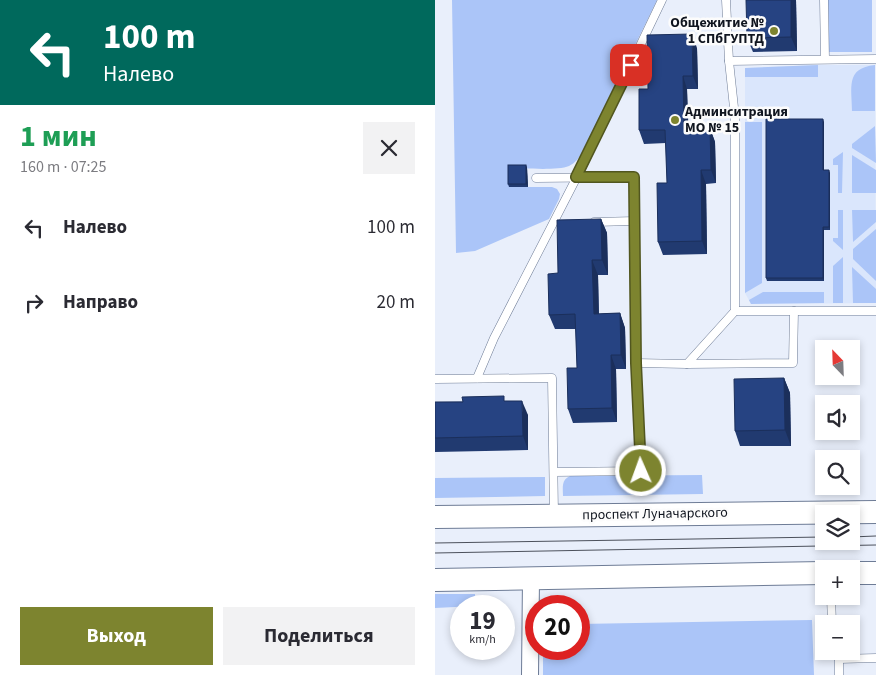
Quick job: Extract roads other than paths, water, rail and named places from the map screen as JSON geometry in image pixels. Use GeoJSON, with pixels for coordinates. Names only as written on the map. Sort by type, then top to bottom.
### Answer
{"type":"FeatureCollection","features":[{"type":"Feature","properties":{"kind":"main road","name":"проспект Луначарского"},"geometry":{"type":"LineString","coordinates":[[435,517],[876,512]]}},
{"type":"Feature","properties":{"kind":"main road"},"geometry":{"type":"LineString","coordinates":[[860,573],[876,572]]}},
{"type":"Feature","properties":{"kind":"main road"},"geometry":{"type":"LineString","coordinates":[[435,580],[815,573]]}},
{"type":"Feature","properties":{"kind":"street"},"geometry":{"type":"LineString","coordinates":[[530,675],[531,578]]}},
{"type":"Feature","properties":{"kind":"lane"},"geometry":{"type":"LineString","coordinates":[[477,378],[494,338],[576,177],[662,0]]}},
{"type":"Feature","properties":{"kind":"lane"},"geometry":{"type":"LineString","coordinates":[[687,364],[735,311],[735,117],[729,61],[727,0]]}},
{"type":"Feature","properties":{"kind":"lane"},"geometry":{"type":"LineString","coordinates":[[824,0],[825,59]]}},
{"type":"Feature","properties":{"kind":"lane"},"geometry":{"type":"LineString","coordinates":[[729,61],[876,58]]}},
{"type":"Feature","properties":{"kind":"lane"},"geometry":{"type":"LineString","coordinates":[[536,178],[634,177],[636,363],[641,471],[554,472]]}},
{"type":"Feature","properties":{"kind":"lane"},"geometry":{"type":"LineString","coordinates":[[587,222],[635,221]]}},
{"type":"Feature","properties":{"kind":"lane"},"geometry":{"type":"LineString","coordinates":[[735,311],[876,311]]}},
{"type":"Feature","properties":{"kind":"lane"},"geometry":{"type":"LineString","coordinates":[[636,363],[793,363],[794,311]]}},
{"type":"Feature","properties":{"kind":"lane"},"geometry":{"type":"LineString","coordinates":[[435,379],[552,378],[554,516]]}},
{"type":"Feature","properties":{"kind":"lane"},"geometry":{"type":"LineString","coordinates":[[860,657],[876,658]]}},
{"type":"Feature","properties":{"kind":"lane"},"geometry":{"type":"LineString","coordinates":[[838,660],[839,675]]}},
{"type":"Feature","properties":{"kind":"tram line"},"geometry":{"type":"LineString","coordinates":[[860,537],[876,536]]}},
{"type":"Feature","properties":{"kind":"tram line"},"geometry":{"type":"LineString","coordinates":[[435,543],[815,537]]}},
{"type":"Feature","properties":{"kind":"tram line"},"geometry":{"type":"LineString","coordinates":[[435,553],[876,545]]}},
{"type":"Feature","properties":{"kind":"place","name":"Общежитие № 1 СПбГУПТД"},"geometry":{"type":"Point","coordinates":[774,31]}},
{"type":"Feature","properties":{"kind":"place","name":"Админситрация МО № 15"},"geometry":{"type":"Point","coordinates":[675,120]}}]}
